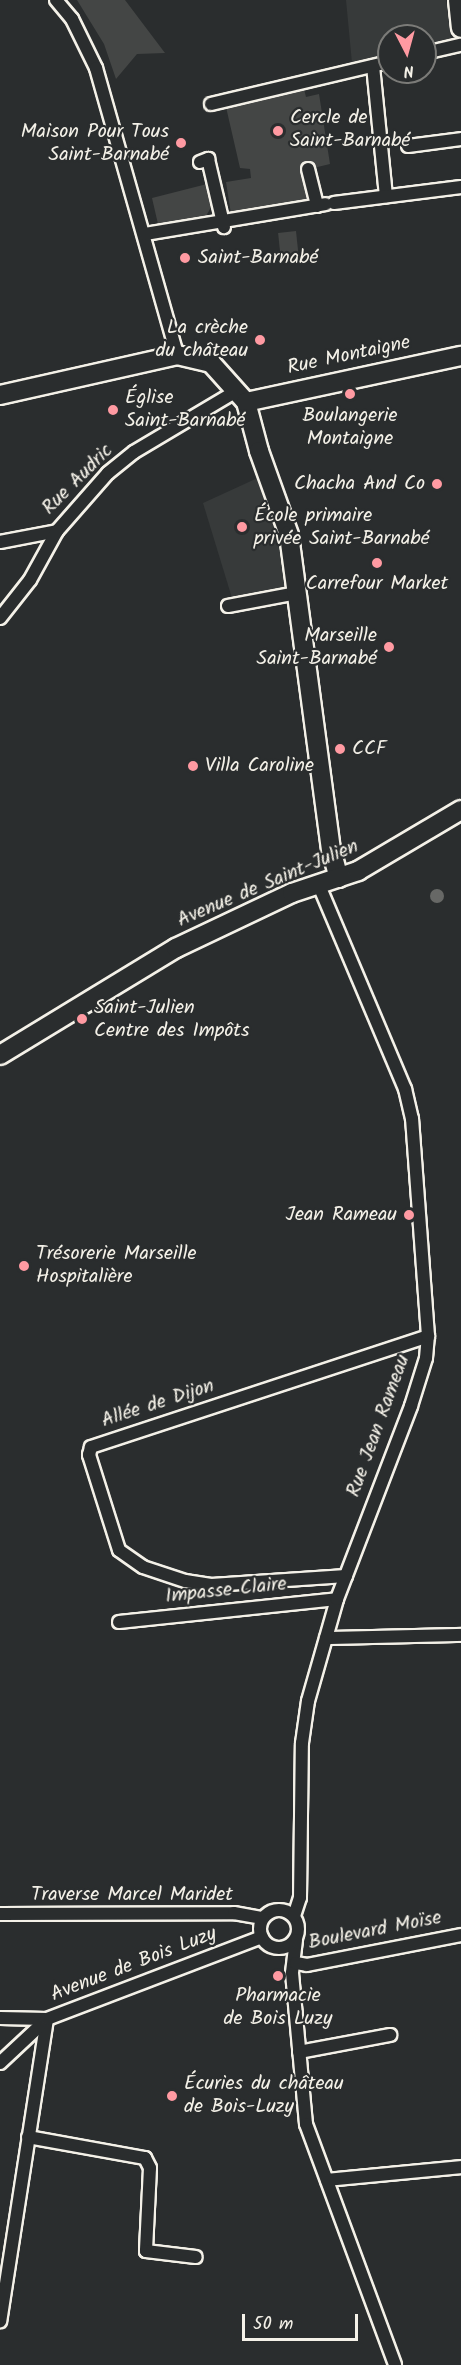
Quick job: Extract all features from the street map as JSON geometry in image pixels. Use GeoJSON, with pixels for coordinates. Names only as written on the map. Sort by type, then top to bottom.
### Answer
{"type":"FeatureCollection","features":[{"type":"Feature","properties":{"kind":"street"},"geometry":{"type":"LineString","coordinates":[[56,0],[72,19],[96,68],[145,234],[177,355]]}},
{"type":"Feature","properties":{"kind":"street"},"geometry":{"type":"LineString","coordinates":[[458,0],[461,28]]}},
{"type":"Feature","properties":{"kind":"street"},"geometry":{"type":"LineString","coordinates":[[437,50],[461,45]]}},
{"type":"Feature","properties":{"kind":"street"},"geometry":{"type":"LineString","coordinates":[[211,105],[377,65]]}},
{"type":"Feature","properties":{"kind":"street"},"geometry":{"type":"LineString","coordinates":[[373,66],[387,196]]}},
{"type":"Feature","properties":{"kind":"street"},"geometry":{"type":"LineString","coordinates":[[408,146],[461,139]]}},
{"type":"Feature","properties":{"kind":"street"},"geometry":{"type":"LineString","coordinates":[[200,162],[208,159],[224,224]]}},
{"type":"Feature","properties":{"kind":"street"},"geometry":{"type":"LineString","coordinates":[[308,169],[326,204]]}},
{"type":"Feature","properties":{"kind":"street"},"geometry":{"type":"LineString","coordinates":[[145,234],[224,224],[326,204],[461,187]]}},
{"type":"Feature","properties":{"kind":"street"},"geometry":{"type":"LineString","coordinates":[[0,395],[177,355],[211,363],[242,396],[289,535],[331,849],[339,878]]}},
{"type":"Feature","properties":{"kind":"street","name":"Rue Montaigne"},"geometry":{"type":"LineString","coordinates":[[242,396],[461,356]]}},
{"type":"Feature","properties":{"kind":"street","name":"Rue Audric"},"geometry":{"type":"LineString","coordinates":[[0,542],[57,531],[108,473],[134,452],[242,396]]}},
{"type":"Feature","properties":{"kind":"street"},"geometry":{"type":"LineString","coordinates":[[0,618],[30,580],[57,531]]}},
{"type":"Feature","properties":{"kind":"street"},"geometry":{"type":"LineString","coordinates":[[228,606],[297,593]]}},
{"type":"Feature","properties":{"kind":"street","name":"Avenue de Saint-Julien"},"geometry":{"type":"LineString","coordinates":[[0,1054],[176,948],[247,914],[383,858],[461,810]]}},
{"type":"Feature","properties":{"kind":"street","name":"Rue Jean Rameau"},"geometry":{"type":"LineString","coordinates":[[294,1916],[300,1898],[303,1849],[302,1743],[308,1701],[337,1599],[411,1406],[426,1358],[428,1336],[412,1119],[405,1089],[319,885]]}},
{"type":"Feature","properties":{"kind":"street","name":"Allée de Dijon"},"geometry":{"type":"LineString","coordinates":[[346,1576],[211,1585],[185,1581],[143,1567],[119,1550],[89,1455],[91,1447],[428,1336]]}},
{"type":"Feature","properties":{"kind":"street","name":"Impasse Claire"},"geometry":{"type":"LineString","coordinates":[[119,1622],[337,1599]]}},
{"type":"Feature","properties":{"kind":"street"},"geometry":{"type":"LineString","coordinates":[[326,1638],[461,1635]]}},
{"type":"Feature","properties":{"kind":"street"},"geometry":{"type":"LineString","coordinates":[[296,1940],[278,1948],[262,1937],[263,1918],[278,1909],[294,1916],[298,1923],[296,1963],[292,1973],[306,2124],[395,2365]]}},
{"type":"Feature","properties":{"kind":"street","name":"Traverse Marcel Maridet"},"geometry":{"type":"LineString","coordinates":[[0,1914],[234,1913],[263,1918]]}},
{"type":"Feature","properties":{"kind":"street","name":"Boulevard Moïse"},"geometry":{"type":"LineString","coordinates":[[296,1963],[307,1965],[461,1935]]}},
{"type":"Feature","properties":{"kind":"street","name":"Avenue de Bois Luzy"},"geometry":{"type":"LineString","coordinates":[[0,2063],[47,2019],[262,1937]]}},
{"type":"Feature","properties":{"kind":"street"},"geometry":{"type":"LineString","coordinates":[[0,2018],[47,2019],[28,2137],[5,2250],[0,2320]]}},
{"type":"Feature","properties":{"kind":"street"},"geometry":{"type":"LineString","coordinates":[[299,2052],[390,2035]]}},
{"type":"Feature","properties":{"kind":"street"},"geometry":{"type":"LineString","coordinates":[[28,2137],[145,2158],[150,2168],[146,2251],[196,2257]]}},
{"type":"Feature","properties":{"kind":"street"},"geometry":{"type":"LineString","coordinates":[[327,2180],[461,2167]]}},
{"type":"Feature","properties":{"kind":"shaded area"},"geometry":{"type":"Polygon","coordinates":[[[77,0],[125,0],[165,53],[137,54],[116,79],[104,44],[77,0]]]}},
{"type":"Feature","properties":{"kind":"shaded area"},"geometry":{"type":"Polygon","coordinates":[[[346,0],[446,0],[451,41],[437,44],[437,24],[377,24],[377,58],[352,63],[346,0]]]}},
{"type":"Feature","properties":{"kind":"shaded area","name":"Cercle de Saint-Barnabé"},"geometry":{"type":"Polygon","coordinates":[[[304,89],[306,97],[319,94],[330,164],[305,170],[309,202],[231,214],[226,182],[251,178],[250,169],[240,168],[226,107],[304,89]]]}},
{"type":"Feature","properties":{"kind":"shaded area"},"geometry":{"type":"Polygon","coordinates":[[[211,183],[214,202],[206,216],[158,224],[152,198],[211,183]]]}},
{"type":"Feature","properties":{"kind":"shaded area"},"geometry":{"type":"Polygon","coordinates":[[[296,231],[299,260],[281,262],[278,233],[296,231]]]}},
{"type":"Feature","properties":{"kind":"shaded area","name":"École primaire privée Saint-Barnabé"},"geometry":{"type":"Polygon","coordinates":[[[260,477],[280,552],[285,589],[232,598],[203,503],[260,477]]]}},
{"type":"Feature","properties":{"kind":"shaded area"},"geometry":{"type":"Polygon","coordinates":[[[434,889],[440,889],[444,896],[440,903],[434,903],[430,899],[430,893],[434,889]]]}},
{"type":"Feature","properties":{"kind":"place","name":"Cercle de Saint-Barnabé"},"geometry":{"type":"Point","coordinates":[278,131]}},
{"type":"Feature","properties":{"kind":"place","name":"Maison Pour Tous Saint-Barnabé"},"geometry":{"type":"Point","coordinates":[181,143]}},
{"type":"Feature","properties":{"kind":"place","name":"Saint-Barnabé"},"geometry":{"type":"Point","coordinates":[185,258]}},
{"type":"Feature","properties":{"kind":"place","name":"La crèche du château"},"geometry":{"type":"Point","coordinates":[260,340]}},
{"type":"Feature","properties":{"kind":"place","name":"Boulangerie Montaigne"},"geometry":{"type":"Point","coordinates":[350,394]}},
{"type":"Feature","properties":{"kind":"place","name":"Église Saint-Barnabé"},"geometry":{"type":"Point","coordinates":[113,410]}},
{"type":"Feature","properties":{"kind":"place","name":"Chacha And Co"},"geometry":{"type":"Point","coordinates":[437,484]}},
{"type":"Feature","properties":{"kind":"place","name":"École primaire privée Saint-Barnabé"},"geometry":{"type":"Point","coordinates":[242,527]}},
{"type":"Feature","properties":{"kind":"place","name":"Carrefour Market"},"geometry":{"type":"Point","coordinates":[377,563]}},
{"type":"Feature","properties":{"kind":"place","name":"Marseille Saint-Barnabé"},"geometry":{"type":"Point","coordinates":[389,647]}},
{"type":"Feature","properties":{"kind":"place","name":"CCF"},"geometry":{"type":"Point","coordinates":[340,749]}},
{"type":"Feature","properties":{"kind":"place","name":"Villa Caroline"},"geometry":{"type":"Point","coordinates":[193,766]}},
{"type":"Feature","properties":{"kind":"place","name":"Saint-Julien Centre des Impôts"},"geometry":{"type":"Point","coordinates":[82,1019]}},
{"type":"Feature","properties":{"kind":"place","name":"Jean Rameau"},"geometry":{"type":"Point","coordinates":[409,1215]}},
{"type":"Feature","properties":{"kind":"place","name":"Trésorerie Marseille Hospitalière"},"geometry":{"type":"Point","coordinates":[24,1266]}},
{"type":"Feature","properties":{"kind":"place","name":"Pharmacie de Bois Luzy"},"geometry":{"type":"Point","coordinates":[278,1976]}},
{"type":"Feature","properties":{"kind":"place","name":"Écuries du château de Bois-Luzy"},"geometry":{"type":"Point","coordinates":[172,2096]}}]}
